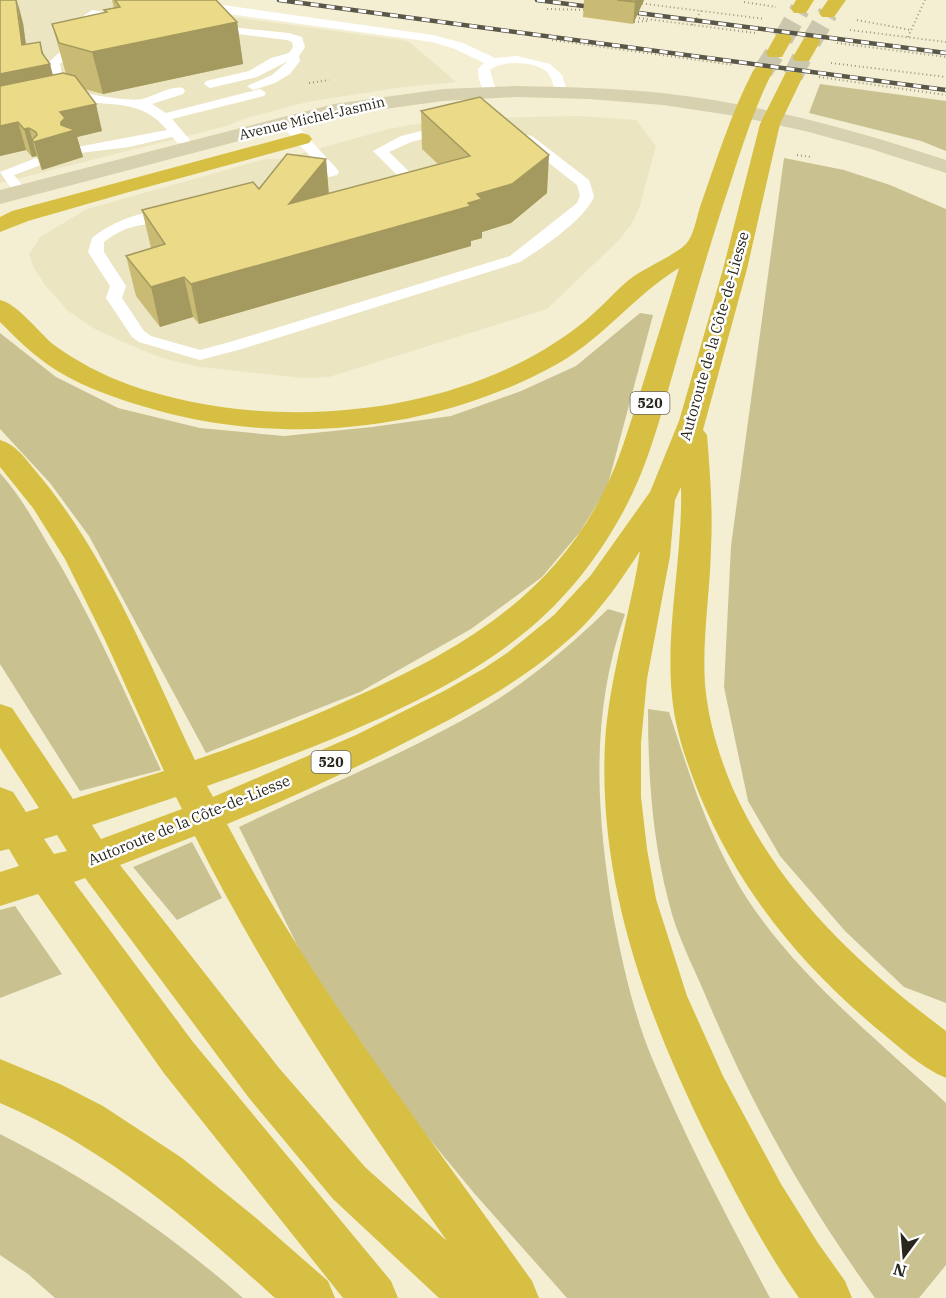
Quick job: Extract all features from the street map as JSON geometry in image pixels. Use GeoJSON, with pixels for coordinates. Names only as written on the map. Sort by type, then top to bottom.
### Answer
{"type":"FeatureCollection","features":[{"type":"Feature","properties":{"kind":"highway","name":"520"},"geometry":{"type":"LineString","coordinates":[[0,835],[159,789],[223,767],[325,726],[425,679],[488,643],[514,624],[571,568],[603,523],[621,486],[637,444],[697,247],[741,116],[766,57]]}},
{"type":"Feature","properties":{"kind":"highway","name":"Autoroute de la Côte-de-Liesse"},"geometry":{"type":"LineString","coordinates":[[0,889],[84,862],[263,793],[418,721],[485,684],[543,644],[585,602],[618,561],[664,494],[693,421],[735,269],[770,124],[806,63]]}},
{"type":"Feature","properties":{"kind":"highway"},"geometry":{"type":"LineString","coordinates":[[0,225],[20,216],[121,187],[302,139]]}},
{"type":"Feature","properties":{"kind":"highway"},"geometry":{"type":"LineString","coordinates":[[0,307],[36,343],[66,365],[105,385],[156,404],[233,417],[289,420],[348,417],[401,410],[446,400],[520,372],[573,342],[610,313],[639,284],[697,247]]}},
{"type":"Feature","properties":{"kind":"highway"},"geometry":{"type":"LineString","coordinates":[[693,421],[697,547],[689,630],[688,683],[697,734],[722,808],[752,864],[804,935],[848,980],[946,1057]]}},
{"type":"Feature","properties":{"kind":"highway"},"geometry":{"type":"LineString","coordinates":[[0,449],[32,485],[56,518],[94,585],[218,845],[283,959],[361,1078],[514,1298]]}},
{"type":"Feature","properties":{"kind":"highway"},"geometry":{"type":"LineString","coordinates":[[664,494],[652,573],[626,708],[623,801],[630,875],[643,930],[678,1029],[746,1167],[821,1288]]}},
{"type":"Feature","properties":{"kind":"highway"},"geometry":{"type":"LineString","coordinates":[[0,718],[25,759],[120,897],[264,1083],[349,1183],[474,1298]]}},
{"type":"Feature","properties":{"kind":"highway"},"geometry":{"type":"LineString","coordinates":[[0,803],[151,1024],[242,1141],[374,1298]]}},
{"type":"Feature","properties":{"kind":"highway"},"geometry":{"type":"LineString","coordinates":[[0,1081],[57,1106],[107,1134],[192,1193],[311,1298]]}},
{"type":"Feature","properties":{"kind":"main road","name":"Avenue Michel-Jasmin"},"geometry":{"type":"LineString","coordinates":[[10,194],[182,140],[286,122],[380,102],[490,91],[617,95],[715,114],[838,146],[946,183]]}},
{"type":"Feature","properties":{"kind":"main road","name":"Avenue Michel-Jasmin"},"geometry":{"type":"LineString","coordinates":[[374,122],[464,110],[545,106],[774,117],[838,132],[946,167]]}},
{"type":"Feature","properties":{"kind":"main road","name":"Avenue Michel-Jasmin"},"geometry":{"type":"LineString","coordinates":[[302,139],[324,133]]}},
{"type":"Feature","properties":{"kind":"lane"},"geometry":{"type":"LineString","coordinates":[[170,0],[222,10],[433,39],[459,45],[493,62],[516,61],[544,66],[554,72],[561,92]]}},
{"type":"Feature","properties":{"kind":"lane"},"geometry":{"type":"LineString","coordinates":[[117,30],[136,19],[92,13],[59,48],[54,68],[63,95],[139,104],[165,117],[182,140]]}},
{"type":"Feature","properties":{"kind":"lane"},"geometry":{"type":"LineString","coordinates":[[194,26],[295,38],[300,47],[293,56],[294,62],[284,74],[274,80],[210,84]]}},
{"type":"Feature","properties":{"kind":"lane"},"geometry":{"type":"LineString","coordinates":[[59,48],[97,44]]}},
{"type":"Feature","properties":{"kind":"lane"},"geometry":{"type":"LineString","coordinates":[[490,91],[484,69],[493,62]]}},
{"type":"Feature","properties":{"kind":"lane"},"geometry":{"type":"LineString","coordinates":[[165,117],[260,93],[249,81]]}},
{"type":"Feature","properties":{"kind":"lane"},"geometry":{"type":"LineString","coordinates":[[139,104],[179,91]]}},
{"type":"Feature","properties":{"kind":"lane"},"geometry":{"type":"LineString","coordinates":[[286,122],[332,172],[286,183]]}},
{"type":"Feature","properties":{"kind":"lane"},"geometry":{"type":"LineString","coordinates":[[429,199],[380,151],[413,136],[461,127]]}},
{"type":"Feature","properties":{"kind":"lane"},"geometry":{"type":"LineString","coordinates":[[186,210],[112,229],[97,241],[97,257],[118,286],[114,298],[138,334],[145,339],[200,355],[515,259],[530,250],[584,205],[587,189],[573,174],[515,130]]}},
{"type":"Feature","properties":{"kind":"lane"},"geometry":{"type":"LineString","coordinates":[[77,151],[129,143],[182,140]]}},
{"type":"Feature","properties":{"kind":"lane"},"geometry":{"type":"LineString","coordinates":[[10,194],[3,174],[36,162]]}},
{"type":"Feature","properties":{"kind":"path"},"geometry":{"type":"LineString","coordinates":[[908,37],[923,0]]}},
{"type":"Feature","properties":{"kind":"path"},"geometry":{"type":"LineString","coordinates":[[744,2],[778,7]]}},
{"type":"Feature","properties":{"kind":"path"},"geometry":{"type":"LineString","coordinates":[[547,9],[593,10]]}},
{"type":"Feature","properties":{"kind":"path"},"geometry":{"type":"LineString","coordinates":[[692,25],[701,11]]}},
{"type":"Feature","properties":{"kind":"path"},"geometry":{"type":"LineString","coordinates":[[850,19],[911,30]]}},
{"type":"Feature","properties":{"kind":"path"},"geometry":{"type":"LineString","coordinates":[[634,22],[651,20]]}},
{"type":"Feature","properties":{"kind":"path"},"geometry":{"type":"LineString","coordinates":[[551,40],[766,57]]}},
{"type":"Feature","properties":{"kind":"path"},"geometry":{"type":"LineString","coordinates":[[806,63],[844,81],[946,95]]}},
{"type":"Feature","properties":{"kind":"path"},"geometry":{"type":"LineString","coordinates":[[828,63],[946,77]]}},
{"type":"Feature","properties":{"kind":"path"},"geometry":{"type":"LineString","coordinates":[[312,82],[329,80]]}},
{"type":"Feature","properties":{"kind":"shaded area"},"geometry":{"type":"Polygon","coordinates":[[[0,0],[108,0],[408,41],[456,82],[396,88],[307,102],[243,119],[227,126],[0,183],[0,0]]]}},
{"type":"Feature","properties":{"kind":"shaded area"},"geometry":{"type":"Polygon","coordinates":[[[820,84],[946,101],[946,151],[921,141],[809,113],[820,84]]]}},
{"type":"Feature","properties":{"kind":"shaded area"},"geometry":{"type":"Polygon","coordinates":[[[578,116],[636,120],[656,146],[639,209],[631,225],[619,240],[547,309],[329,377],[303,378],[200,367],[162,358],[95,329],[68,311],[45,285],[29,255],[40,237],[87,209],[265,159],[281,159],[411,125],[484,118],[578,116]]]}},
{"type":"Feature","properties":{"kind":"shaded area"},"geometry":{"type":"Polygon","coordinates":[[[784,158],[844,170],[890,185],[946,209],[946,1003],[904,987],[845,931],[780,856],[748,801],[724,687],[731,546],[784,158]]]}},
{"type":"Feature","properties":{"kind":"shaded area"},"geometry":{"type":"Polygon","coordinates":[[[640,313],[653,315],[607,488],[580,532],[542,577],[471,629],[360,692],[206,753],[89,536],[50,483],[0,429],[0,333],[56,377],[118,408],[200,428],[284,436],[451,416],[521,391],[576,366],[640,313]]]}},
{"type":"Feature","properties":{"kind":"shaded area"},"geometry":{"type":"Polygon","coordinates":[[[0,473],[30,514],[78,597],[161,770],[80,791],[0,664],[0,473]]]}},
{"type":"Feature","properties":{"kind":"shaded area"},"geometry":{"type":"Polygon","coordinates":[[[608,609],[625,614],[606,688],[601,725],[600,762],[600,800],[607,875],[624,969],[639,1023],[665,1089],[708,1179],[770,1298],[567,1298],[474,1193],[403,1107],[351,1032],[299,949],[239,827],[396,754],[487,706],[550,661],[608,609]]]}},
{"type":"Feature","properties":{"kind":"shaded area"},"geometry":{"type":"Polygon","coordinates":[[[648,709],[669,712],[697,794],[722,854],[752,905],[775,937],[829,996],[946,1103],[946,1265],[919,1298],[875,1298],[802,1188],[740,1073],[680,937],[663,879],[652,806],[648,709]]]}},
{"type":"Feature","properties":{"kind":"shaded area"},"geometry":{"type":"Polygon","coordinates":[[[192,842],[222,898],[177,920],[133,867],[192,842]]]}},
{"type":"Feature","properties":{"kind":"shaded area"},"geometry":{"type":"Polygon","coordinates":[[[15,906],[62,974],[0,998],[0,910],[15,906]]]}},
{"type":"Feature","properties":{"kind":"shaded area"},"geometry":{"type":"Polygon","coordinates":[[[0,1134],[65,1169],[127,1208],[186,1251],[243,1298],[55,1298],[28,1274],[0,1255],[0,1134]]]}},
{"type":"Feature","properties":{"kind":"building"},"geometry":{"type":"Polygon","coordinates":[[[0,0],[16,0],[22,45],[40,42],[42,53],[50,64],[0,74],[0,0]]]}},
{"type":"Feature","properties":{"kind":"building"},"geometry":{"type":"Polygon","coordinates":[[[115,0],[216,0],[237,22],[92,52],[59,43],[52,24],[120,7],[115,0]]]}},
{"type":"Feature","properties":{"kind":"building"},"geometry":{"type":"Polygon","coordinates":[[[63,73],[75,76],[96,104],[60,112],[65,118],[61,125],[75,130],[34,142],[32,140],[37,135],[36,132],[29,128],[24,129],[18,122],[0,126],[0,86],[63,73]]]}},
{"type":"Feature","properties":{"kind":"building"},"geometry":{"type":"Polygon","coordinates":[[[480,97],[549,155],[512,184],[477,194],[482,199],[468,203],[471,206],[191,284],[184,277],[151,287],[126,256],[165,244],[142,210],[253,182],[259,189],[287,154],[326,159],[289,204],[470,156],[421,111],[480,97]]]}},
{"type":"Feature","properties":{"kind":"tunnel"},"geometry":{"type":"LineString","coordinates":[[783,39],[800,9]]}},
{"type":"Feature","properties":{"kind":"tunnel"},"geometry":{"type":"LineString","coordinates":[[811,42],[828,13]]}},
{"type":"Feature","properties":{"kind":"tunnel"},"geometry":{"type":"LineString","coordinates":[[763,71],[775,53]]}},
{"type":"Feature","properties":{"kind":"tunnel"},"geometry":{"type":"LineString","coordinates":[[793,76],[802,57]]}},
{"type":"Feature","properties":{"kind":"railway"},"geometry":{"type":"LineString","coordinates":[[279,0],[946,90]]}},
{"type":"Feature","properties":{"kind":"railway"},"geometry":{"type":"LineString","coordinates":[[537,0],[599,8]]}},
{"type":"Feature","properties":{"kind":"railway"},"geometry":{"type":"LineString","coordinates":[[623,11],[946,53]]}}]}
